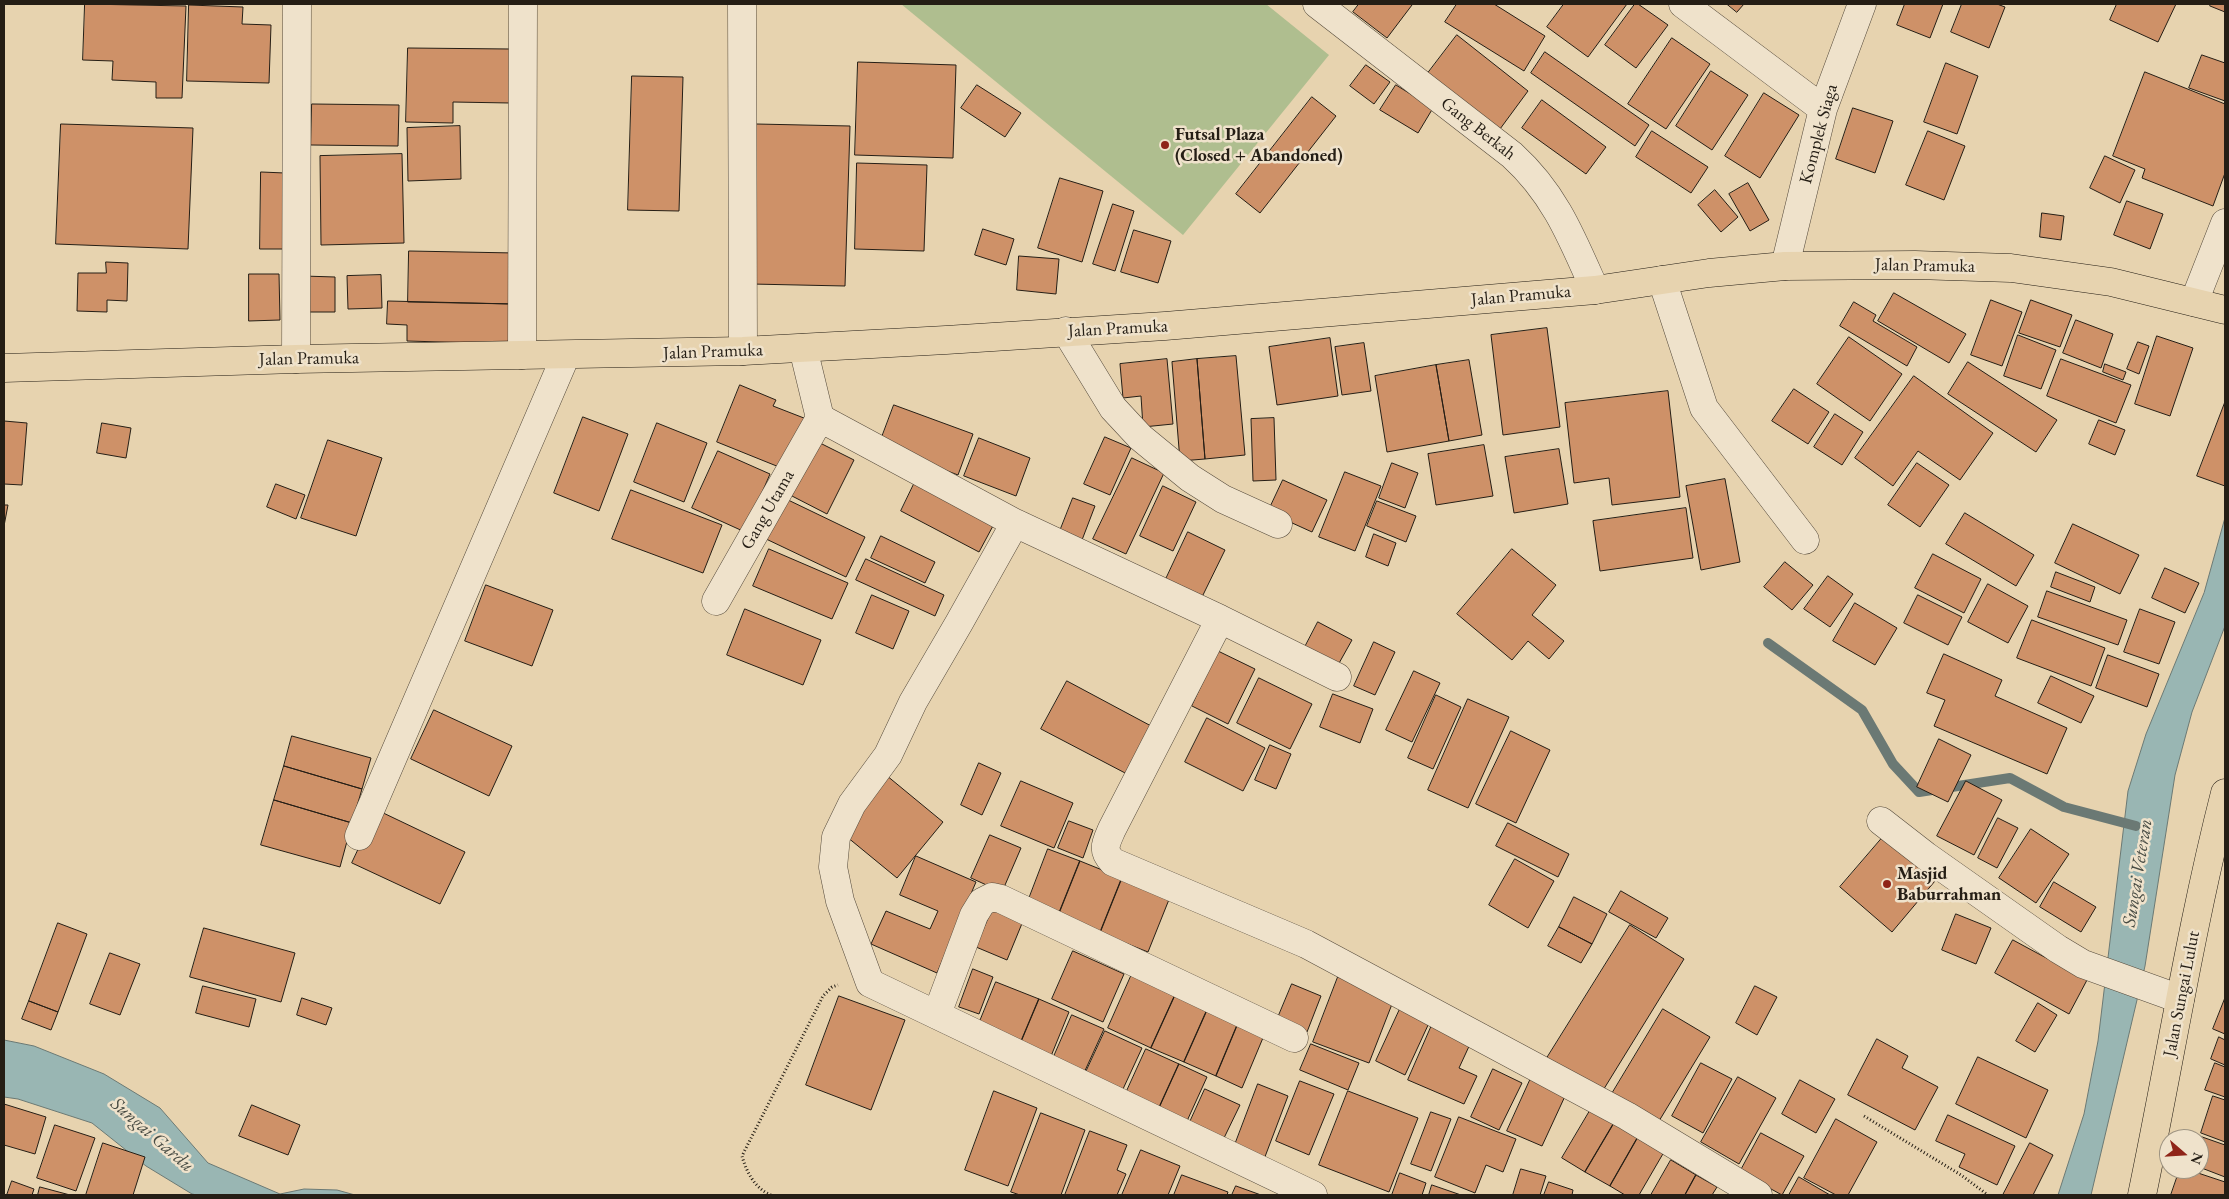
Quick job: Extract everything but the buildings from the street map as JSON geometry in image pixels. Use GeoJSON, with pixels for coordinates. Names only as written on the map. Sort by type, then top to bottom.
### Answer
{"type":"FeatureCollection","features":[{"type":"Feature","properties":{"kind":"main road","name":"Jalan Pramuka"},"geometry":{"type":"LineString","coordinates":[[4,368],[296,359],[566,355],[803,348],[1165,326],[1595,290],[1709,273],[1785,266],[1914,265],[2011,268],[2111,282],[2225,310]]}},
{"type":"Feature","properties":{"kind":"main road","name":"Jalan Sungai Lulut"},"geometry":{"type":"LineString","coordinates":[[2142,1195],[2167,1078],[2180,999],[2209,856],[2225,793]]}},
{"type":"Feature","properties":{"kind":"street"},"geometry":{"type":"LineString","coordinates":[[296,359],[297,4]]}},
{"type":"Feature","properties":{"kind":"street"},"geometry":{"type":"LineString","coordinates":[[522,355],[523,4]]}},
{"type":"Feature","properties":{"kind":"street"},"geometry":{"type":"LineString","coordinates":[[742,4],[743,351]]}},
{"type":"Feature","properties":{"kind":"street","name":"Gang Berkah"},"geometry":{"type":"LineString","coordinates":[[1317,4],[1512,155],[1531,173],[1565,221],[1595,290]]}},
{"type":"Feature","properties":{"kind":"street"},"geometry":{"type":"LineString","coordinates":[[1683,4],[1823,109]]}},
{"type":"Feature","properties":{"kind":"street","name":"Komplek Siaga"},"geometry":{"type":"LineString","coordinates":[[1785,266],[1823,109],[1862,4]]}},
{"type":"Feature","properties":{"kind":"street"},"geometry":{"type":"LineString","coordinates":[[2194,302],[2225,222]]}},
{"type":"Feature","properties":{"kind":"street"},"geometry":{"type":"LineString","coordinates":[[1662,280],[1704,408],[1805,540]]}},
{"type":"Feature","properties":{"kind":"street"},"geometry":{"type":"LineString","coordinates":[[1066,331],[1113,408],[1140,437],[1198,484],[1223,499],[1278,524]]}},
{"type":"Feature","properties":{"kind":"street"},"geometry":{"type":"LineString","coordinates":[[803,348],[820,418],[1015,523],[1220,619],[1337,677]]}},
{"type":"Feature","properties":{"kind":"street"},"geometry":{"type":"LineString","coordinates":[[358,836],[566,355]]}},
{"type":"Feature","properties":{"kind":"street","name":"Gang Utama"},"geometry":{"type":"LineString","coordinates":[[716,601],[820,418]]}},
{"type":"Feature","properties":{"kind":"street"},"geometry":{"type":"LineString","coordinates":[[1015,523],[960,623],[913,702],[888,755],[852,804],[836,837],[833,867],[840,900],[870,982],[1313,1195]]}},
{"type":"Feature","properties":{"kind":"street"},"geometry":{"type":"LineString","coordinates":[[1220,619],[1112,829],[1106,844],[1106,855],[1113,862],[1306,944],[1627,1116],[1758,1195]]}},
{"type":"Feature","properties":{"kind":"street"},"geometry":{"type":"LineString","coordinates":[[1881,820],[1926,856],[2082,964],[2180,999]]}},
{"type":"Feature","properties":{"kind":"street"},"geometry":{"type":"LineString","coordinates":[[937,1014],[974,915],[982,902],[992,897],[1010,903],[1294,1038]]}},
{"type":"Feature","properties":{"kind":"path"},"geometry":{"type":"LineString","coordinates":[[771,1195],[766,1193],[747,1172],[742,1156],[823,996],[832,987],[870,982]]}},
{"type":"Feature","properties":{"kind":"path"},"geometry":{"type":"LineString","coordinates":[[1864,1116],[1961,1175],[1988,1195]]}},
{"type":"Feature","properties":{"kind":"green space","name":"Futsal Plaza (Closed + Abandoned)"},"geometry":{"type":"Polygon","coordinates":[[[901,4],[1266,4],[1329,55],[1183,235],[901,4]]]}},
{"type":"Feature","properties":{"kind":"water","name":"Sungai Veteran"},"geometry":{"type":"Polygon","coordinates":[[[2225,518],[2225,626],[2192,712],[2175,775],[2145,966],[2091,1195],[2058,1195],[2084,1114],[2098,1041],[2128,791],[2146,734],[2204,593],[2225,518]]]}},
{"type":"Feature","properties":{"kind":"water","name":"Sungai Gardu"},"geometry":{"type":"Polygon","coordinates":[[[4,1040],[34,1046],[104,1074],[160,1108],[208,1163],[280,1194],[304,1189],[337,1190],[355,1195],[192,1194],[146,1166],[92,1123],[18,1099],[4,1097],[4,1040]]]}},
{"type":"Feature","properties":{"kind":"waterway","name":"Sungai Veteran"},"geometry":{"type":"LineString","coordinates":[[1768,643],[1862,710],[1893,764],[1919,792],[2010,778],[2064,807],[2136,826]]}},
{"type":"Feature","properties":{"kind":"place","name":"Futsal Plaza (Closed + Abandoned)"},"geometry":{"type":"Point","coordinates":[1165,145]}},
{"type":"Feature","properties":{"kind":"place","name":"Masjid Baburrahman"},"geometry":{"type":"Point","coordinates":[1887,884]}}]}
